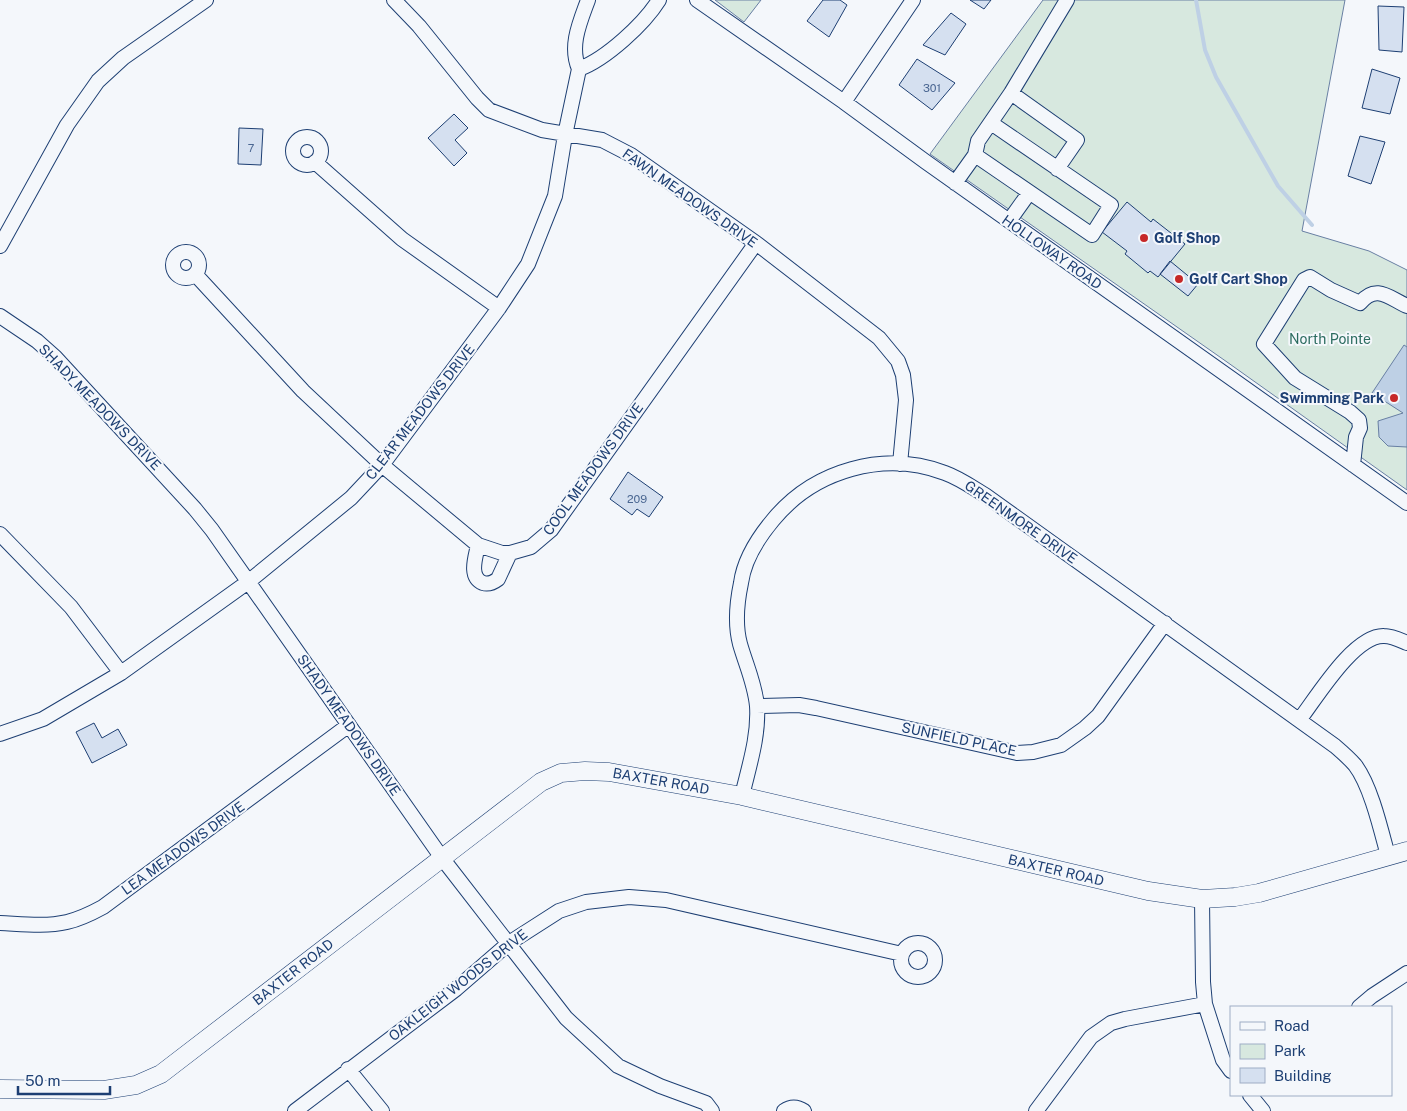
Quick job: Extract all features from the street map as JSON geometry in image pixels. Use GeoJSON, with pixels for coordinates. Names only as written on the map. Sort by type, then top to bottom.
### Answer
{"type":"FeatureCollection","features":[{"type":"Feature","properties":{"kind":"main road","name":"BAXTER ROAD"},"geometry":{"type":"LineString","coordinates":[[0,1089],[104,1090],[136,1085],[161,1074],[541,782],[561,773],[609,772],[742,796],[1148,891],[1202,899],[1260,893],[1407,851]]}},
{"type":"Feature","properties":{"kind":"street"},"geometry":{"type":"LineString","coordinates":[[0,246],[67,125],[98,81],[123,58],[206,0]]}},
{"type":"Feature","properties":{"kind":"street","name":"FAWN MEADOWS DRIVE"},"geometry":{"type":"LineString","coordinates":[[394,0],[419,26],[477,98],[489,110],[542,130],[602,140],[616,146],[756,243],[878,338],[898,361],[903,375],[906,400],[900,464]]}},
{"type":"Feature","properties":{"kind":"street","name":"CLEAR MEADOWS DRIVE"},"geometry":{"type":"LineString","coordinates":[[0,734],[43,719],[121,673],[248,582],[350,498],[382,465],[499,308],[528,264],[555,196],[565,135],[579,69],[575,59],[577,30],[588,0]]}},
{"type":"Feature","properties":{"kind":"street"},"geometry":{"type":"LineString","coordinates":[[579,69],[590,65],[631,33],[660,0]]}},
{"type":"Feature","properties":{"kind":"street","name":"HOLLOWAY ROAD"},"geometry":{"type":"LineString","coordinates":[[697,0],[844,102],[1009,222],[1407,504]]}},
{"type":"Feature","properties":{"kind":"street"},"geometry":{"type":"LineString","coordinates":[[844,102],[913,0]]}},
{"type":"Feature","properties":{"kind":"street"},"geometry":{"type":"LineString","coordinates":[[955,183],[975,155],[978,141],[1011,93],[1067,0]]}},
{"type":"Feature","properties":{"kind":"street"},"geometry":{"type":"LineString","coordinates":[[1011,93],[1077,140],[1057,168]]}},
{"type":"Feature","properties":{"kind":"street"},"geometry":{"type":"LineString","coordinates":[[975,155],[1092,236],[1111,205],[991,123]]}},
{"type":"Feature","properties":{"kind":"street"},"geometry":{"type":"LineString","coordinates":[[315,162],[402,239],[499,308]]}},
{"type":"Feature","properties":{"kind":"street"},"geometry":{"type":"LineString","coordinates":[[1009,222],[1029,193]]}},
{"type":"Feature","properties":{"kind":"street","name":"COOL MEADOWS DRIVE"},"geometry":{"type":"LineString","coordinates":[[510,553],[531,547],[551,530],[756,243]]}},
{"type":"Feature","properties":{"kind":"street"},"geometry":{"type":"LineString","coordinates":[[195,274],[303,391],[382,465],[478,545],[502,553],[510,553],[495,582],[485,583],[478,580],[474,571],[478,545]]}},
{"type":"Feature","properties":{"kind":"street"},"geometry":{"type":"LineString","coordinates":[[1353,465],[1356,437],[1360,428],[1359,420],[1356,416],[1295,378],[1264,344],[1304,280],[1310,277],[1360,303],[1367,295],[1378,292],[1407,306]]}},
{"type":"Feature","properties":{"kind":"street","name":"SHADY MEADOWS DRIVE"},"geometry":{"type":"LineString","coordinates":[[0,316],[37,341],[55,357],[180,491],[212,530],[442,858],[566,1018],[618,1066],[660,1086],[706,1104],[712,1111]]}},
{"type":"Feature","properties":{"kind":"street"},"geometry":{"type":"LineString","coordinates":[[1328,447],[1341,444],[1356,437]]}},
{"type":"Feature","properties":{"kind":"street","name":"GREENMORE DRIVE"},"geometry":{"type":"LineString","coordinates":[[742,796],[756,738],[757,706],[754,685],[740,642],[738,622],[741,581],[747,561],[767,527],[780,511],[822,479],[859,466],[900,464],[918,466],[945,473],[963,482],[1165,623],[1335,746],[1355,765],[1377,815],[1388,856]]}},
{"type":"Feature","properties":{"kind":"street"},"geometry":{"type":"LineString","coordinates":[[0,534],[71,608],[121,673]]}},
{"type":"Feature","properties":{"kind":"street","name":"SUNFIELD PLACE"},"geometry":{"type":"LineString","coordinates":[[757,706],[799,705],[994,749],[1016,753],[1032,752],[1061,745],[1074,737],[1098,716],[1165,623]]}},
{"type":"Feature","properties":{"kind":"street"},"geometry":{"type":"LineString","coordinates":[[1300,720],[1347,656],[1360,646],[1370,639],[1384,636],[1407,643]]}},
{"type":"Feature","properties":{"kind":"street","name":"LEA MEADOWS DRIVE"},"geometry":{"type":"LineString","coordinates":[[0,923],[48,924],[67,922],[87,916],[103,907],[350,725]]}},
{"type":"Feature","properties":{"kind":"street","name":"OAKLEIGH WOODS DRIVE"},"geometry":{"type":"LineString","coordinates":[[295,1111],[456,989],[509,943],[559,911],[586,902],[628,896],[666,900],[902,954]]}},
{"type":"Feature","properties":{"kind":"street"},"geometry":{"type":"LineString","coordinates":[[1202,899],[1202,982],[1205,1004],[1223,1060],[1230,1069]]}},
{"type":"Feature","properties":{"kind":"street"},"geometry":{"type":"LineString","coordinates":[[1360,1006],[1407,973]]}},
{"type":"Feature","properties":{"kind":"street"},"geometry":{"type":"LineString","coordinates":[[1036,1111],[1091,1037],[1112,1023],[1125,1018],[1205,1004]]}},
{"type":"Feature","properties":{"kind":"street"},"geometry":{"type":"LineString","coordinates":[[348,1069],[382,1111]]}},
{"type":"Feature","properties":{"kind":"street"},"geometry":{"type":"LineString","coordinates":[[784,1111],[791,1107],[796,1107],[804,1111]]}},
{"type":"Feature","properties":{"kind":"green space"},"geometry":{"type":"Polygon","coordinates":[[[715,0],[761,0],[744,22],[715,0]]]}},
{"type":"Feature","properties":{"kind":"green space","name":"North Pointe"},"geometry":{"type":"Polygon","coordinates":[[[1043,0],[1345,0],[1302,231],[1369,251],[1407,270],[1407,490],[930,154],[1043,0]]]}},
{"type":"Feature","properties":{"kind":"water","name":"Swimming Park"},"geometry":{"type":"Polygon","coordinates":[[[1404,345],[1407,347],[1407,447],[1388,446],[1379,437],[1378,421],[1403,413],[1372,393],[1404,345]]]}},
{"type":"Feature","properties":{"kind":"building"},"geometry":{"type":"Polygon","coordinates":[[[823,0],[840,0],[847,5],[829,37],[807,21],[823,0]]]}},
{"type":"Feature","properties":{"kind":"building"},"geometry":{"type":"Polygon","coordinates":[[[970,0],[991,0],[984,9],[970,0]]]}},
{"type":"Feature","properties":{"kind":"building"},"geometry":{"type":"Polygon","coordinates":[[[1378,6],[1404,7],[1402,52],[1379,50],[1378,6]]]}},
{"type":"Feature","properties":{"kind":"building"},"geometry":{"type":"Polygon","coordinates":[[[951,13],[966,24],[945,55],[923,45],[951,13]]]}},
{"type":"Feature","properties":{"kind":"building"},"geometry":{"type":"Polygon","coordinates":[[[917,59],[955,83],[932,110],[899,85],[917,59]]]}},
{"type":"Feature","properties":{"kind":"building"},"geometry":{"type":"Polygon","coordinates":[[[1372,69],[1400,78],[1390,114],[1362,108],[1372,69]]]}},
{"type":"Feature","properties":{"kind":"building"},"geometry":{"type":"Polygon","coordinates":[[[454,114],[468,128],[455,140],[467,153],[454,166],[428,138],[454,114]]]}},
{"type":"Feature","properties":{"kind":"building"},"geometry":{"type":"Polygon","coordinates":[[[239,128],[263,129],[261,165],[238,164],[239,128]]]}},
{"type":"Feature","properties":{"kind":"building"},"geometry":{"type":"Polygon","coordinates":[[[1360,136],[1385,142],[1371,184],[1348,176],[1360,136]]]}},
{"type":"Feature","properties":{"kind":"building","name":"Golf Shop"},"geometry":{"type":"Polygon","coordinates":[[[1127,202],[1151,222],[1153,219],[1185,244],[1158,277],[1150,271],[1148,273],[1125,254],[1127,251],[1102,232],[1127,202]]]}},
{"type":"Feature","properties":{"kind":"building","name":"Golf Cart Shop"},"geometry":{"type":"Polygon","coordinates":[[[1170,261],[1198,284],[1188,296],[1160,274],[1170,261]]]}},
{"type":"Feature","properties":{"kind":"building"},"geometry":{"type":"Polygon","coordinates":[[[628,472],[663,497],[649,517],[637,509],[632,515],[610,499],[628,472]]]}},
{"type":"Feature","properties":{"kind":"building"},"geometry":{"type":"Polygon","coordinates":[[[94,723],[102,738],[118,729],[127,745],[92,763],[76,732],[94,723]]]}},
{"type":"Feature","properties":{"kind":"waterway"},"geometry":{"type":"LineString","coordinates":[[1196,0],[1205,50],[1216,77],[1278,186],[1312,225]]}},
{"type":"Feature","properties":{"kind":"place","name":"Golf Shop"},"geometry":{"type":"Point","coordinates":[1144,238]}},
{"type":"Feature","properties":{"kind":"place","name":"Golf Cart Shop"},"geometry":{"type":"Point","coordinates":[1179,279]}},
{"type":"Feature","properties":{"kind":"place","name":"Swimming Park"},"geometry":{"type":"Point","coordinates":[1394,398]}}]}
